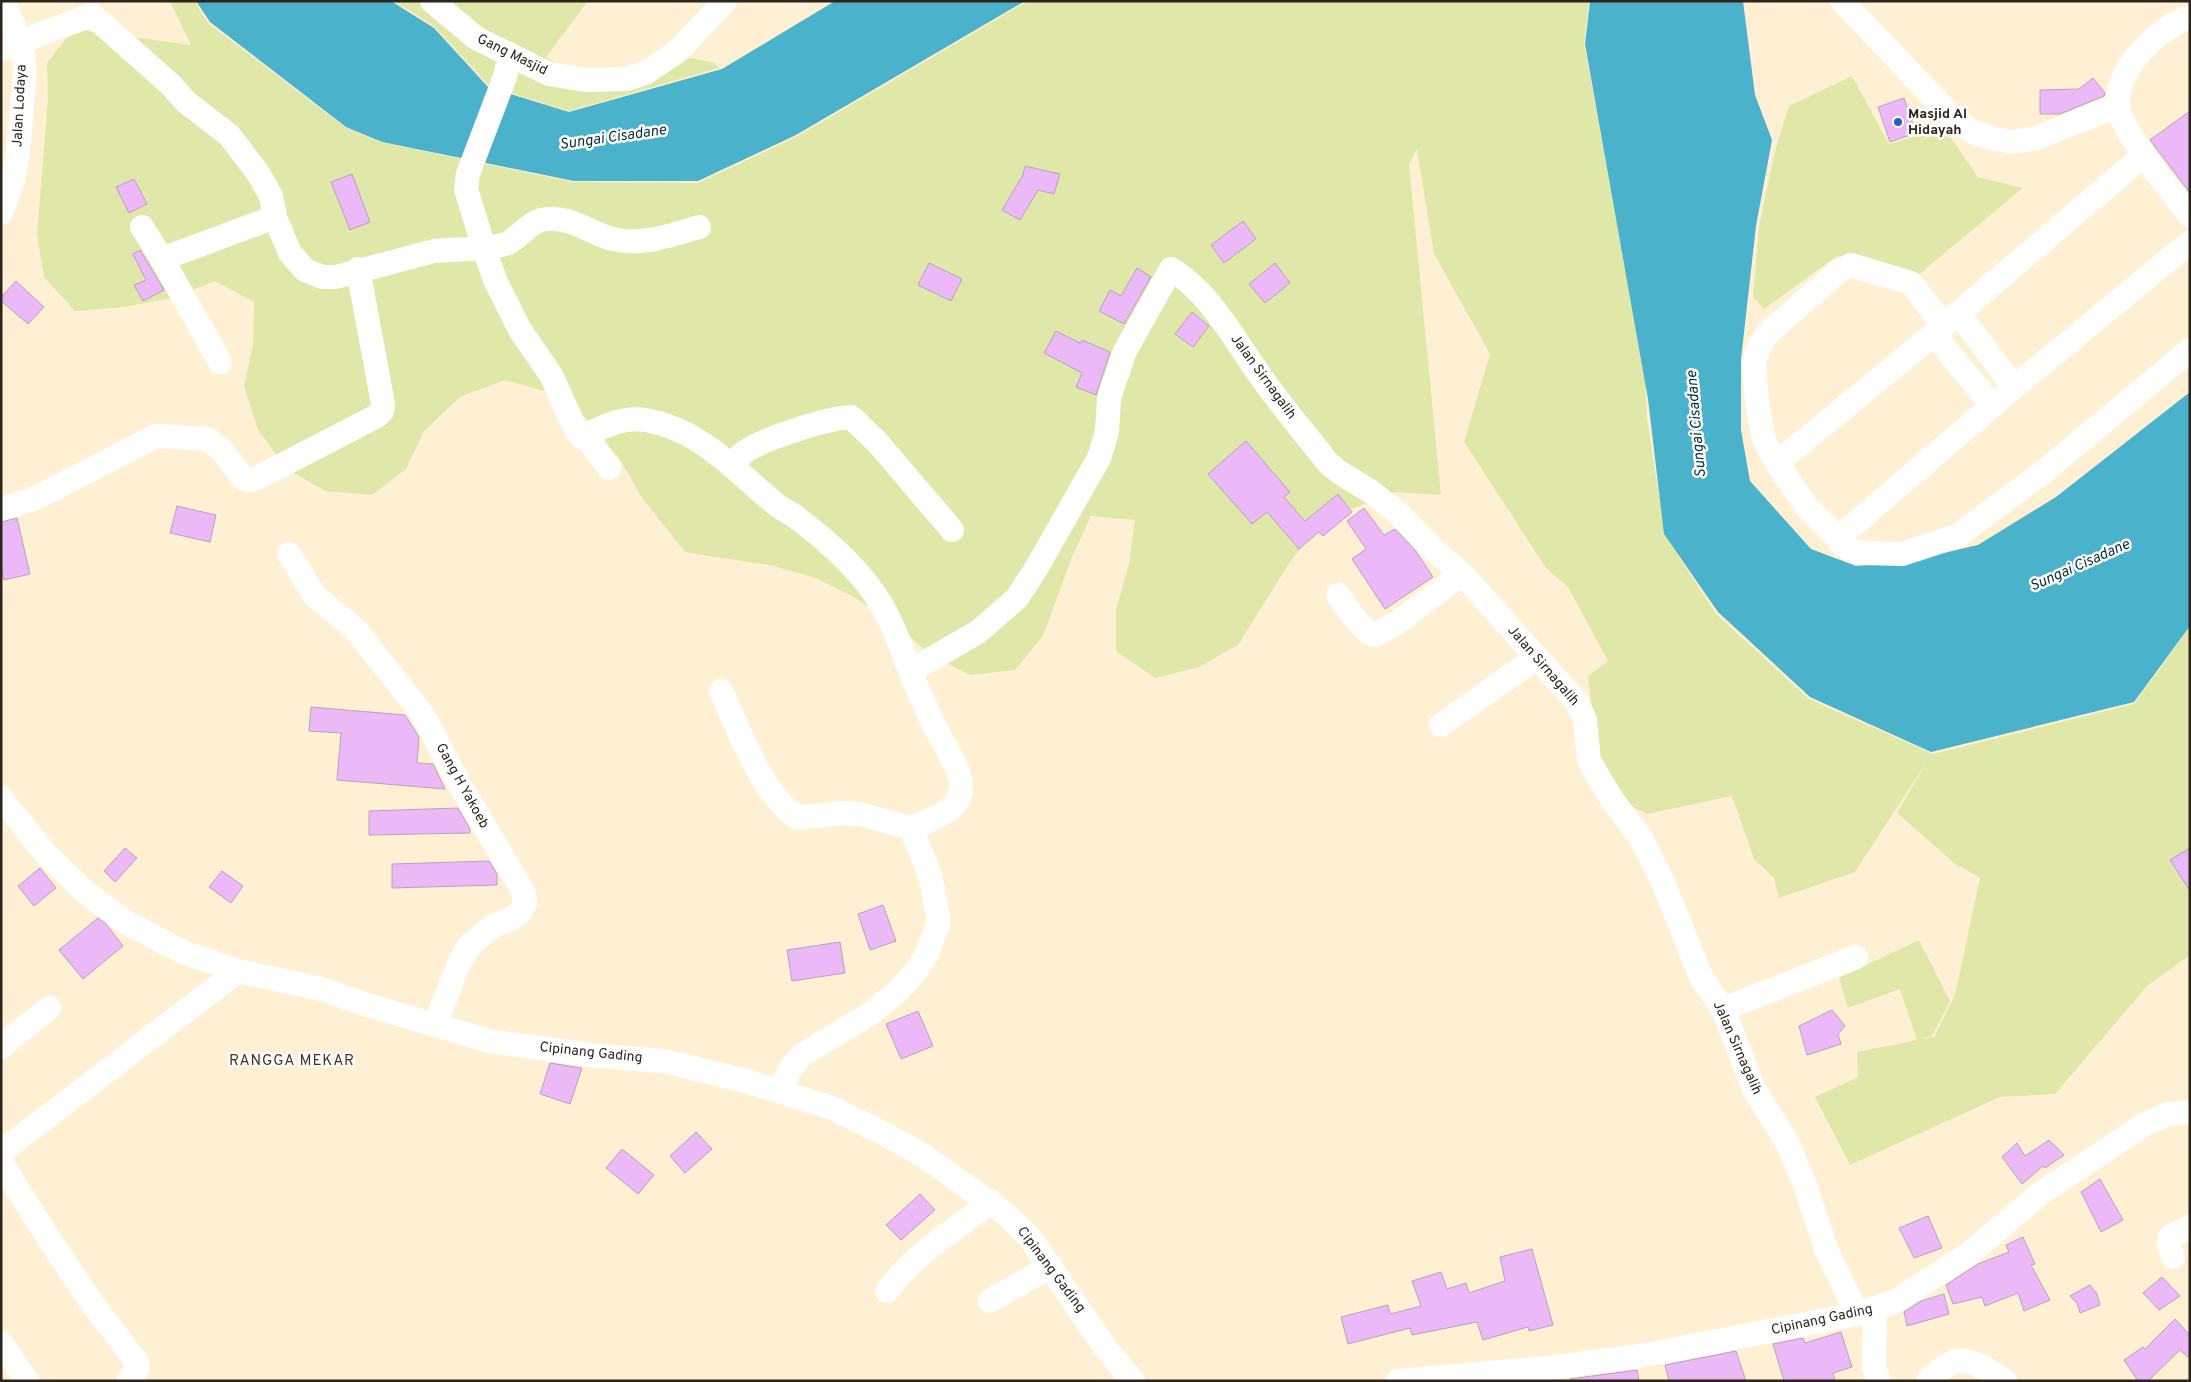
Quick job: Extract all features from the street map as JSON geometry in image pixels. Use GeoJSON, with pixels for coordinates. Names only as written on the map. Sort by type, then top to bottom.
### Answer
{"type":"FeatureCollection","features":[{"type":"Feature","properties":{"kind":"street","name":"Jalan Lodaya"},"geometry":{"type":"LineString","coordinates":[[1,213],[14,180],[25,70],[11,46],[2,1]]}},
{"type":"Feature","properties":{"kind":"street","name":"Gang Masjid"},"geometry":{"type":"LineString","coordinates":[[437,3],[507,64],[585,80],[627,78],[644,73],[678,50],[725,1]]}},
{"type":"Feature","properties":{"kind":"street"},"geometry":{"type":"LineString","coordinates":[[1842,1],[1954,118],[1973,132],[1994,139],[2014,142],[2036,138],[2117,106]]}},
{"type":"Feature","properties":{"kind":"street"},"geometry":{"type":"LineString","coordinates":[[11,46],[85,8],[170,84],[186,102],[228,135],[271,196],[275,217],[290,253],[305,270],[322,277],[336,276],[434,251],[501,246],[531,225],[545,219],[565,218],[607,237],[625,241],[656,238],[698,227]]}},
{"type":"Feature","properties":{"kind":"street"},"geometry":{"type":"LineString","coordinates":[[2190,17],[2181,20],[2151,40],[2144,48],[2124,75],[2119,87],[2117,106],[2131,136],[2190,216]]}},
{"type":"Feature","properties":{"kind":"street"},"geometry":{"type":"LineString","coordinates":[[507,64],[468,174],[466,189],[495,280],[520,330],[551,375],[576,430],[582,437]]}},
{"type":"Feature","properties":{"kind":"street"},"geometry":{"type":"LineString","coordinates":[[1777,463],[1945,325],[2144,155]]}},
{"type":"Feature","properties":{"kind":"street"},"geometry":{"type":"LineString","coordinates":[[162,260],[275,217]]}},
{"type":"Feature","properties":{"kind":"street"},"geometry":{"type":"LineString","coordinates":[[142,227],[220,362]]}},
{"type":"Feature","properties":{"kind":"street"},"geometry":{"type":"LineString","coordinates":[[1838,538],[2014,387],[2190,242]]}},
{"type":"Feature","properties":{"kind":"street"},"geometry":{"type":"LineString","coordinates":[[2014,387],[1945,325],[1911,284],[1851,265],[1839,271],[1766,334],[1758,349],[1754,363],[1757,402],[1764,440],[1806,506],[1838,538],[1841,544],[1851,550],[1862,553],[1902,554],[1957,536],[2041,474],[2190,350]]}},
{"type":"Feature","properties":{"kind":"street"},"geometry":{"type":"LineString","coordinates":[[1,510],[36,498],[156,436],[207,439],[222,450],[242,477],[249,480],[259,477],[377,416],[382,411],[383,404],[358,269]]}},
{"type":"Feature","properties":{"kind":"street","name":"Jalan Sirnagalih"},"geometry":{"type":"LineString","coordinates":[[910,670],[978,632],[1017,598],[1037,568],[1099,458],[1107,432],[1109,398],[1125,352],[1171,269],[1183,277],[1209,304],[1269,388],[1328,463],[1373,493],[1399,514],[1434,550],[1462,574],[1577,702],[1585,720],[1589,761],[1610,798],[1641,838],[1662,880],[1702,979],[1722,1009],[1754,1089],[1788,1144],[1826,1249],[1866,1312]]}},
{"type":"Feature","properties":{"kind":"street"},"geometry":{"type":"LineString","coordinates":[[1945,325],[1992,406]]}},
{"type":"Feature","properties":{"kind":"street"},"geometry":{"type":"LineString","coordinates":[[734,466],[740,455],[761,443],[816,424],[851,417],[878,443],[952,530]]}},
{"type":"Feature","properties":{"kind":"street"},"geometry":{"type":"LineString","coordinates":[[582,437],[619,420],[646,420],[680,429],[734,466],[773,502],[797,518],[855,568],[881,604],[899,640],[938,736],[961,781],[961,793],[954,806],[931,820],[911,828],[859,814],[841,813],[798,818],[786,810],[774,796],[720,691]]}},
{"type":"Feature","properties":{"kind":"street"},"geometry":{"type":"LineString","coordinates":[[582,437],[591,433],[592,445],[609,468]]}},
{"type":"Feature","properties":{"kind":"street","name":"Gang H Yakoeb"},"geometry":{"type":"LineString","coordinates":[[289,554],[315,596],[356,630],[423,715],[460,785],[524,893],[525,904],[520,912],[511,919],[493,926],[469,946],[459,963],[436,1025]]}},
{"type":"Feature","properties":{"kind":"street"},"geometry":{"type":"LineString","coordinates":[[1338,594],[1359,623],[1369,633],[1376,635],[1397,623],[1462,574]]}},
{"type":"Feature","properties":{"kind":"street"},"geometry":{"type":"LineString","coordinates":[[1441,725],[1536,658]]}},
{"type":"Feature","properties":{"kind":"street","name":"Cipinang Gading"},"geometry":{"type":"LineString","coordinates":[[1,798],[45,852],[85,892],[127,923],[183,952],[238,971],[322,989],[358,1002],[488,1041],[598,1056],[664,1061],[779,1090],[832,1108],[885,1134],[924,1156],[990,1201],[1007,1215],[1030,1238],[1108,1350],[1133,1381]]}},
{"type":"Feature","properties":{"kind":"street"},"geometry":{"type":"LineString","coordinates":[[779,1090],[791,1068],[802,1055],[873,1012],[899,990],[918,970],[927,954],[939,921],[930,875],[911,828]]}},
{"type":"Feature","properties":{"kind":"street"},"geometry":{"type":"LineString","coordinates":[[1722,1009],[1856,957]]}},
{"type":"Feature","properties":{"kind":"street"},"geometry":{"type":"LineString","coordinates":[[1,1152],[238,971]]}},
{"type":"Feature","properties":{"kind":"street"},"geometry":{"type":"LineString","coordinates":[[1,1047],[49,1008]]}},
{"type":"Feature","properties":{"kind":"street","name":"Cipinang Gading"},"geometry":{"type":"LineString","coordinates":[[1398,1381],[1551,1374],[1866,1312],[1894,1302],[1970,1254],[2041,1192],[2145,1124],[2168,1114],[2190,1112]]}},
{"type":"Feature","properties":{"kind":"street"},"geometry":{"type":"LineString","coordinates":[[1,1163],[57,1251],[136,1360],[138,1368],[128,1381]]}},
{"type":"Feature","properties":{"kind":"street"},"geometry":{"type":"LineString","coordinates":[[887,1291],[894,1281],[926,1249],[990,1201]]}},
{"type":"Feature","properties":{"kind":"street"},"geometry":{"type":"LineString","coordinates":[[2173,1257],[2169,1246],[2170,1238],[2190,1227]]}},
{"type":"Feature","properties":{"kind":"street"},"geometry":{"type":"LineString","coordinates":[[990,1300],[1050,1266]]}},
{"type":"Feature","properties":{"kind":"street"},"geometry":{"type":"LineString","coordinates":[[1866,1312],[1874,1368],[1879,1381]]}},
{"type":"Feature","properties":{"kind":"street"},"geometry":{"type":"LineString","coordinates":[[1,1343],[27,1381]]}},
{"type":"Feature","properties":{"kind":"street"},"geometry":{"type":"LineString","coordinates":[[1928,1381],[1954,1361],[1963,1361],[1979,1366],[2004,1381]]}},
{"type":"Feature","properties":{"kind":"green space"},"geometry":{"type":"Polygon","coordinates":[[[170,1],[194,1],[209,24],[345,127],[380,142],[573,182],[698,183],[798,136],[1028,1],[1589,1],[1584,43],[1645,377],[1647,418],[1665,535],[1716,614],[1809,699],[1933,754],[2134,704],[2190,627],[2190,955],[2148,985],[2055,1094],[2000,1097],[1850,1165],[1815,1097],[1858,1077],[1857,1052],[1917,1040],[1900,989],[1848,1008],[1839,978],[1919,940],[1950,1001],[1932,1036],[1921,1039],[1934,1037],[1955,995],[1980,878],[1954,863],[1897,813],[1926,763],[1855,872],[1779,898],[1774,878],[1754,859],[1732,796],[1647,814],[1618,800],[1599,770],[1588,676],[1608,661],[1568,587],[1546,568],[1464,442],[1490,354],[1434,254],[1417,149],[1409,164],[1441,495],[1396,492],[1351,509],[1312,534],[1290,562],[1238,645],[1199,667],[1155,678],[1116,651],[1116,609],[1129,564],[1135,520],[1091,516],[1072,557],[1043,636],[1015,670],[970,675],[929,654],[897,625],[857,599],[818,579],[774,566],[685,552],[642,498],[619,458],[587,419],[548,392],[505,380],[460,397],[424,431],[406,469],[372,495],[325,491],[287,469],[258,430],[244,386],[253,345],[254,302],[215,281],[172,298],[124,307],[75,311],[44,277],[37,235],[48,99],[47,63],[73,29],[191,45],[170,1]]]}},
{"type":"Feature","properties":{"kind":"green space"},"geometry":{"type":"Polygon","coordinates":[[[394,1],[588,1],[546,57],[585,82],[691,58],[715,63],[719,68],[569,111],[489,86],[435,27],[394,1]]]}},
{"type":"Feature","properties":{"kind":"green space"},"geometry":{"type":"Polygon","coordinates":[[[1852,76],[1889,144],[1944,128],[1978,177],[2023,188],[1912,280],[1837,256],[1764,309],[1753,297],[1759,226],[1776,147],[1789,106],[1852,76]]]}},
{"type":"Feature","properties":{"kind":"water","name":"Sungai Cisadane"},"geometry":{"type":"Polygon","coordinates":[[[196,1],[391,1],[434,28],[488,87],[569,112],[722,69],[835,1],[1025,1],[796,135],[698,181],[574,181],[382,142],[346,127],[210,22],[196,1]]]}},
{"type":"Feature","properties":{"kind":"water","name":"Sungai Cisadane"},"geometry":{"type":"Polygon","coordinates":[[[1590,1],[1743,1],[1755,95],[1772,140],[1756,226],[1741,359],[1741,430],[1750,481],[1811,549],[1856,566],[1905,562],[1978,545],[2056,497],[2190,392],[2190,626],[2134,702],[1931,752],[1810,697],[1718,612],[1664,534],[1648,399],[1585,44],[1590,1]]]}},
{"type":"Feature","properties":{"kind":"building"},"geometry":{"type":"Polygon","coordinates":[[[2093,78],[2105,93],[2104,96],[2060,114],[2040,114],[2040,90],[2079,89],[2093,78]]]}},
{"type":"Feature","properties":{"kind":"building"},"geometry":{"type":"Polygon","coordinates":[[[1904,98],[1916,133],[1890,142],[1878,107],[1904,98]]]}},
{"type":"Feature","properties":{"kind":"building"},"geometry":{"type":"Polygon","coordinates":[[[2190,111],[2190,193],[2150,140],[2190,111]]]}},
{"type":"Feature","properties":{"kind":"building"},"geometry":{"type":"Polygon","coordinates":[[[1025,166],[1060,174],[1054,194],[1038,190],[1020,220],[1002,210],[1023,175],[1025,166]]]}},
{"type":"Feature","properties":{"kind":"building"},"geometry":{"type":"Polygon","coordinates":[[[352,174],[370,222],[350,230],[331,182],[352,174]]]}},
{"type":"Feature","properties":{"kind":"building"},"geometry":{"type":"Polygon","coordinates":[[[134,179],[147,204],[129,213],[116,187],[134,179]]]}},
{"type":"Feature","properties":{"kind":"building"},"geometry":{"type":"Polygon","coordinates":[[[1243,221],[1256,239],[1224,263],[1211,245],[1243,221]]]}},
{"type":"Feature","properties":{"kind":"building"},"geometry":{"type":"Polygon","coordinates":[[[140,250],[164,290],[143,301],[134,285],[146,280],[133,254],[140,250]]]}},
{"type":"Feature","properties":{"kind":"building"},"geometry":{"type":"Polygon","coordinates":[[[929,263],[962,279],[951,301],[918,285],[929,263]]]}},
{"type":"Feature","properties":{"kind":"building"},"geometry":{"type":"Polygon","coordinates":[[[1275,263],[1290,283],[1265,303],[1249,284],[1275,263]]]}},
{"type":"Feature","properties":{"kind":"building"},"geometry":{"type":"Polygon","coordinates":[[[1137,268],[1151,277],[1124,324],[1099,311],[1110,290],[1121,296],[1137,268]]]}},
{"type":"Feature","properties":{"kind":"building"},"geometry":{"type":"Polygon","coordinates":[[[16,281],[44,307],[28,324],[1,301],[1,297],[16,281]]]}},
{"type":"Feature","properties":{"kind":"building"},"geometry":{"type":"Polygon","coordinates":[[[1192,312],[1209,326],[1193,347],[1175,334],[1192,312]]]}},
{"type":"Feature","properties":{"kind":"building"},"geometry":{"type":"Polygon","coordinates":[[[1056,331],[1080,343],[1082,340],[1110,352],[1096,395],[1076,387],[1082,373],[1044,353],[1056,331]]]}},
{"type":"Feature","properties":{"kind":"building"},"geometry":{"type":"Polygon","coordinates":[[[1246,441],[1290,492],[1284,497],[1305,521],[1338,494],[1352,512],[1323,536],[1319,532],[1299,549],[1267,512],[1252,524],[1208,474],[1246,441]]]}},
{"type":"Feature","properties":{"kind":"building"},"geometry":{"type":"Polygon","coordinates":[[[177,506],[216,515],[210,542],[170,533],[177,506]]]}},
{"type":"Feature","properties":{"kind":"building"},"geometry":{"type":"Polygon","coordinates":[[[1364,508],[1384,535],[1395,529],[1415,550],[1433,577],[1385,609],[1352,559],[1366,549],[1347,521],[1364,508]]]}},
{"type":"Feature","properties":{"kind":"building"},"geometry":{"type":"Polygon","coordinates":[[[17,518],[30,574],[4,580],[1,566],[1,522],[17,518]]]}},
{"type":"Feature","properties":{"kind":"building"},"geometry":{"type":"Polygon","coordinates":[[[311,707],[405,715],[419,737],[417,763],[433,764],[445,789],[337,780],[341,733],[309,731],[311,707]]]}},
{"type":"Feature","properties":{"kind":"building"},"geometry":{"type":"Polygon","coordinates":[[[458,808],[470,829],[470,833],[369,835],[369,811],[458,808]]]}},
{"type":"Feature","properties":{"kind":"building"},"geometry":{"type":"Polygon","coordinates":[[[125,848],[137,858],[115,882],[104,871],[125,848]]]}},
{"type":"Feature","properties":{"kind":"building"},"geometry":{"type":"Polygon","coordinates":[[[2190,848],[2190,891],[2170,860],[2190,848]]]}},
{"type":"Feature","properties":{"kind":"building"},"geometry":{"type":"Polygon","coordinates":[[[489,861],[497,874],[497,885],[392,888],[392,864],[489,861]]]}},
{"type":"Feature","properties":{"kind":"building"},"geometry":{"type":"Polygon","coordinates":[[[40,868],[56,888],[34,906],[18,886],[40,868]]]}},
{"type":"Feature","properties":{"kind":"building"},"geometry":{"type":"Polygon","coordinates":[[[222,871],[243,886],[231,903],[209,887],[222,871]]]}},
{"type":"Feature","properties":{"kind":"building"},"geometry":{"type":"Polygon","coordinates":[[[883,905],[896,941],[870,950],[858,914],[883,905]]]}},
{"type":"Feature","properties":{"kind":"building"},"geometry":{"type":"Polygon","coordinates":[[[98,918],[106,924],[123,946],[83,979],[59,950],[98,918]]]}},
{"type":"Feature","properties":{"kind":"building"},"geometry":{"type":"Polygon","coordinates":[[[840,942],[845,973],[792,981],[787,950],[840,942]]]}},
{"type":"Feature","properties":{"kind":"building"},"geometry":{"type":"Polygon","coordinates":[[[1832,1010],[1845,1026],[1838,1034],[1841,1044],[1807,1055],[1799,1026],[1832,1010]]]}},
{"type":"Feature","properties":{"kind":"building"},"geometry":{"type":"Polygon","coordinates":[[[918,1011],[933,1046],[901,1059],[886,1024],[918,1011]]]}},
{"type":"Feature","properties":{"kind":"building"},"geometry":{"type":"Polygon","coordinates":[[[550,1063],[582,1068],[570,1104],[540,1094],[550,1063]]]}},
{"type":"Feature","properties":{"kind":"building"},"geometry":{"type":"Polygon","coordinates":[[[696,1132],[712,1149],[685,1173],[670,1156],[696,1132]]]}},
{"type":"Feature","properties":{"kind":"building"},"geometry":{"type":"Polygon","coordinates":[[[2049,1140],[2064,1155],[2045,1168],[2043,1166],[2022,1184],[2002,1157],[2017,1143],[2025,1156],[2049,1140]]]}},
{"type":"Feature","properties":{"kind":"building"},"geometry":{"type":"Polygon","coordinates":[[[622,1149],[654,1175],[638,1194],[606,1168],[622,1149]]]}},
{"type":"Feature","properties":{"kind":"building"},"geometry":{"type":"Polygon","coordinates":[[[2100,1179],[2123,1220],[2101,1232],[2081,1192],[2100,1179]]]}},
{"type":"Feature","properties":{"kind":"building"},"geometry":{"type":"Polygon","coordinates":[[[920,1194],[935,1210],[901,1240],[886,1225],[920,1194]]]}},
{"type":"Feature","properties":{"kind":"building"},"geometry":{"type":"Polygon","coordinates":[[[1928,1216],[1942,1248],[1914,1258],[1899,1228],[1928,1216]]]}},
{"type":"Feature","properties":{"kind":"building"},"geometry":{"type":"Polygon","coordinates":[[[2023,1237],[2035,1264],[2031,1265],[2050,1300],[2024,1311],[2018,1293],[1985,1306],[1982,1297],[1953,1304],[1946,1285],[1978,1264],[2009,1252],[2006,1245],[2023,1237]]]}},
{"type":"Feature","properties":{"kind":"building"},"geometry":{"type":"Polygon","coordinates":[[[1532,1249],[1553,1325],[1529,1331],[1528,1327],[1483,1340],[1477,1322],[1412,1335],[1410,1328],[1348,1344],[1341,1317],[1388,1305],[1390,1314],[1421,1306],[1412,1281],[1441,1272],[1447,1289],[1466,1283],[1469,1293],[1505,1281],[1500,1257],[1532,1249]]]}},
{"type":"Feature","properties":{"kind":"building"},"geometry":{"type":"Polygon","coordinates":[[[2162,1277],[2180,1296],[2159,1310],[2143,1293],[2162,1277]]]}},
{"type":"Feature","properties":{"kind":"building"},"geometry":{"type":"Polygon","coordinates":[[[2090,1285],[2097,1294],[2100,1305],[2080,1313],[2077,1303],[2070,1296],[2090,1285]]]}},
{"type":"Feature","properties":{"kind":"building"},"geometry":{"type":"Polygon","coordinates":[[[1944,1294],[1949,1314],[1907,1326],[1904,1312],[1921,1301],[1944,1294]]]}},
{"type":"Feature","properties":{"kind":"building"},"geometry":{"type":"Polygon","coordinates":[[[2175,1319],[2190,1335],[2190,1359],[2180,1350],[2148,1381],[2138,1381],[2124,1360],[2143,1347],[2145,1349],[2175,1319]]]}},
{"type":"Feature","properties":{"kind":"building"},"geometry":{"type":"Polygon","coordinates":[[[1841,1332],[1852,1367],[1833,1373],[1835,1381],[1784,1381],[1773,1344],[1803,1338],[1805,1343],[1841,1332]]]}},
{"type":"Feature","properties":{"kind":"building"},"geometry":{"type":"Polygon","coordinates":[[[1736,1351],[1746,1381],[1669,1381],[1665,1365],[1736,1351]]]}},
{"type":"Feature","properties":{"kind":"building"},"geometry":{"type":"Polygon","coordinates":[[[1637,1370],[1639,1381],[1570,1381],[1570,1379],[1637,1370]]]}},
{"type":"Feature","properties":{"kind":"place","name":"Masjid Al Hidayah"},"geometry":{"type":"Point","coordinates":[1898,122]}},
{"type":"Feature","properties":{"kind":"district","name":"RANGGA MEKAR"},"geometry":{"type":"Point","coordinates":[292,1061]}}]}
